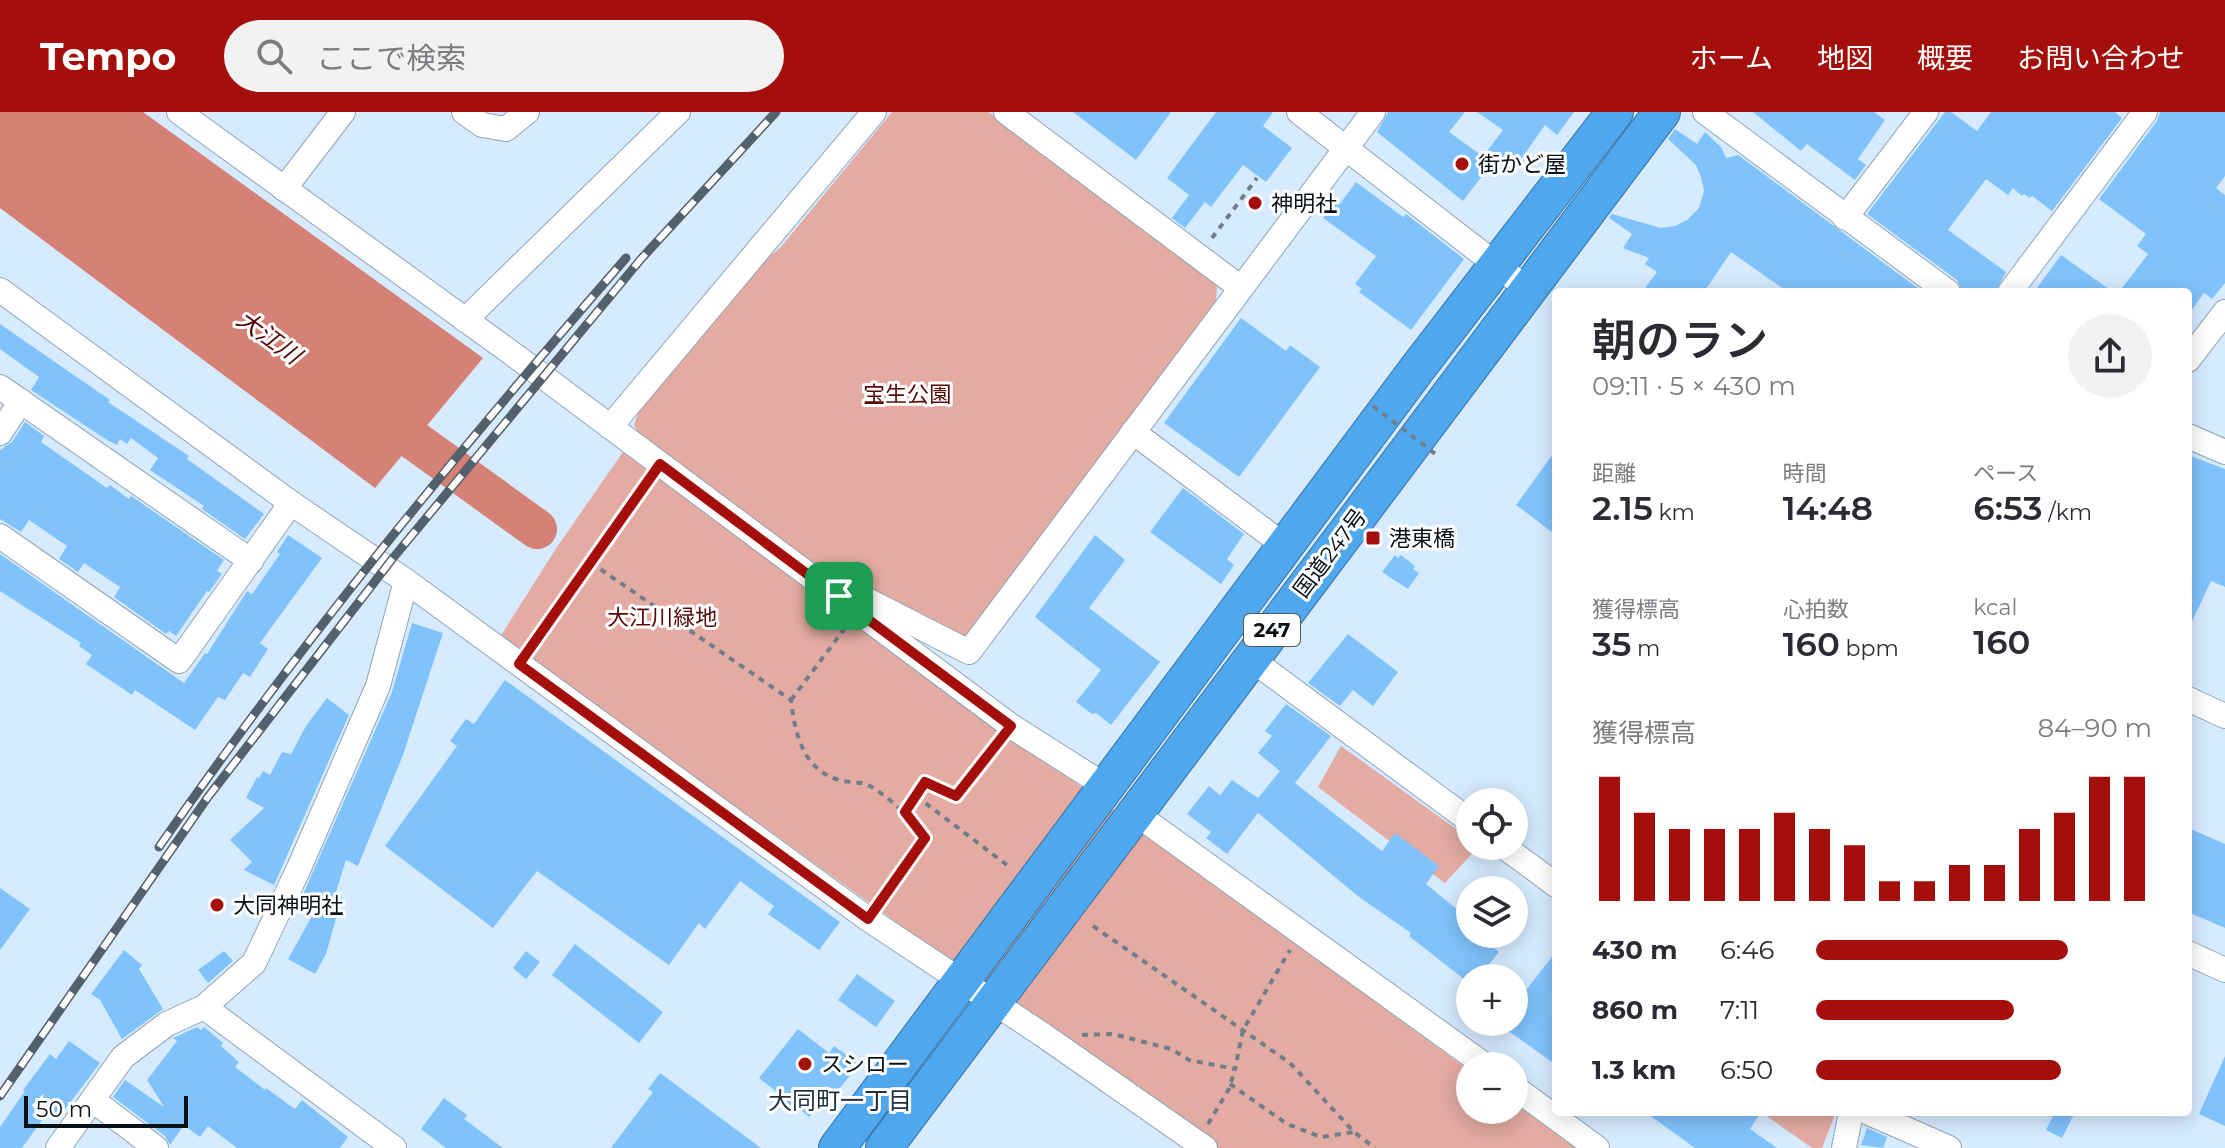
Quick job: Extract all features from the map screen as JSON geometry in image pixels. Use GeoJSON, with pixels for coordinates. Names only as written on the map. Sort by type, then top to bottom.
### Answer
{"type":"FeatureCollection","features":[{"type":"Feature","properties":{"kind":"highway","name":"国道247号"},"geometry":{"type":"LineString","coordinates":[[837,1148],[1285,546],[1615,112]]}},
{"type":"Feature","properties":{"kind":"highway","name":"国道247号"},"geometry":{"type":"LineString","coordinates":[[884,1148],[1662,112]]}},
{"type":"Feature","properties":{"kind":"street"},"geometry":{"type":"LineString","coordinates":[[179,112],[610,427],[1011,726],[1107,787]]}},
{"type":"Feature","properties":{"kind":"street"},"geometry":{"type":"LineString","coordinates":[[284,189],[343,112]]}},
{"type":"Feature","properties":{"kind":"street"},"geometry":{"type":"LineString","coordinates":[[464,112],[482,125],[506,129],[538,113]]}},
{"type":"Feature","properties":{"kind":"street"},"geometry":{"type":"LineString","coordinates":[[465,320],[678,112]]}},
{"type":"Feature","properties":{"kind":"street"},"geometry":{"type":"LineString","coordinates":[[610,427],[874,112]]}},
{"type":"Feature","properties":{"kind":"street"},"geometry":{"type":"LineString","coordinates":[[1006,112],[1241,288]]}},
{"type":"Feature","properties":{"kind":"street"},"geometry":{"type":"LineString","coordinates":[[1299,112],[1529,290]]}},
{"type":"Feature","properties":{"kind":"street"},"geometry":{"type":"LineString","coordinates":[[848,603],[861,597],[969,652],[1373,112]]}},
{"type":"Feature","properties":{"kind":"street"},"geometry":{"type":"LineString","coordinates":[[1705,112],[1942,288]]}},
{"type":"Feature","properties":{"kind":"street"},"geometry":{"type":"LineString","coordinates":[[1845,218],[1926,112]]}},
{"type":"Feature","properties":{"kind":"street"},"geometry":{"type":"LineString","coordinates":[[2013,288],[2145,112]]}},
{"type":"Feature","properties":{"kind":"street"},"geometry":{"type":"LineString","coordinates":[[0,290],[291,503],[406,581],[868,919],[1205,1138]]}},
{"type":"Feature","properties":{"kind":"street"},"geometry":{"type":"LineString","coordinates":[[2192,355],[2225,312]]}},
{"type":"Feature","properties":{"kind":"street"},"geometry":{"type":"LineString","coordinates":[[0,387],[251,561]]}},
{"type":"Feature","properties":{"kind":"street"},"geometry":{"type":"LineString","coordinates":[[0,433],[21,401]]}},
{"type":"Feature","properties":{"kind":"street"},"geometry":{"type":"LineString","coordinates":[[1133,432],[1285,546]]}},
{"type":"Feature","properties":{"kind":"street"},"geometry":{"type":"LineString","coordinates":[[2192,438],[2225,452]]}},
{"type":"Feature","properties":{"kind":"street"},"geometry":{"type":"LineString","coordinates":[[0,536],[179,661],[291,503]]}},
{"type":"Feature","properties":{"kind":"street"},"geometry":{"type":"LineString","coordinates":[[58,1148],[123,1057],[167,1024],[204,1007],[254,963],[378,686],[406,581]]}},
{"type":"Feature","properties":{"kind":"street"},"geometry":{"type":"LineString","coordinates":[[1251,659],[1456,811]]}},
{"type":"Feature","properties":{"kind":"street"},"geometry":{"type":"LineString","coordinates":[[2192,701],[2225,716]]}},
{"type":"Feature","properties":{"kind":"street"},"geometry":{"type":"LineString","coordinates":[[1135,813],[1467,1052]]}},
{"type":"Feature","properties":{"kind":"street"},"geometry":{"type":"LineString","coordinates":[[1522,860],[1552,882]]}},
{"type":"Feature","properties":{"kind":"street"},"geometry":{"type":"LineString","coordinates":[[2192,955],[2225,970]]}},
{"type":"Feature","properties":{"kind":"street"},"geometry":{"type":"LineString","coordinates":[[204,1007],[394,1148]]}},
{"type":"Feature","properties":{"kind":"street"},"geometry":{"type":"LineString","coordinates":[[1528,1097],[1552,1115]]}},
{"type":"Feature","properties":{"kind":"street"},"geometry":{"type":"LineString","coordinates":[[94,1101],[156,1148]]}},
{"type":"Feature","properties":{"kind":"street"},"geometry":{"type":"LineString","coordinates":[[1553,1116],[1597,1148]]}},
{"type":"Feature","properties":{"kind":"street"},"geometry":{"type":"LineString","coordinates":[[1844,1148],[1850,1116]]}},
{"type":"Feature","properties":{"kind":"street"},"geometry":{"type":"LineString","coordinates":[[1876,1116],[1949,1148]]}},
{"type":"Feature","properties":{"kind":"path"},"geometry":{"type":"LineString","coordinates":[[1199,256],[1257,178]]}},
{"type":"Feature","properties":{"kind":"path"},"geometry":{"type":"LineString","coordinates":[[1373,406],[1438,456]]}},
{"type":"Feature","properties":{"kind":"path"},"geometry":{"type":"LineString","coordinates":[[519,664],[660,464]]}},
{"type":"Feature","properties":{"kind":"path"},"geometry":{"type":"LineString","coordinates":[[592,561],[791,700]]}},
{"type":"Feature","properties":{"kind":"path"},"geometry":{"type":"LineString","coordinates":[[848,603],[791,700],[795,735],[810,763],[838,780],[867,784],[905,812],[925,838],[868,919]]}},
{"type":"Feature","properties":{"kind":"path"},"geometry":{"type":"LineString","coordinates":[[905,812],[925,782],[956,796],[1011,726]]}},
{"type":"Feature","properties":{"kind":"path"},"geometry":{"type":"LineString","coordinates":[[916,796],[1011,868]]}},
{"type":"Feature","properties":{"kind":"path"},"geometry":{"type":"LineString","coordinates":[[1093,926],[1290,1063],[1354,1132],[1375,1148]]}},
{"type":"Feature","properties":{"kind":"path"},"geometry":{"type":"LineString","coordinates":[[1205,1138],[1230,1084],[1243,1030],[1301,930]]}},
{"type":"Feature","properties":{"kind":"path"},"geometry":{"type":"LineString","coordinates":[[1043,1035],[1113,1034],[1171,1049],[1189,1060],[1235,1069]]}},
{"type":"Feature","properties":{"kind":"path"},"geometry":{"type":"LineString","coordinates":[[1230,1084],[1287,1124],[1321,1137],[1354,1132]]}},
{"type":"Feature","properties":{"kind":"green space","name":"宝生公園"},"geometry":{"type":"Polygon","coordinates":[[[892,112],[989,112],[1217,284],[1216,302],[963,641],[857,586],[839,584],[640,437],[634,425],[638,413],[756,268],[780,248],[892,112]]]}},
{"type":"Feature","properties":{"kind":"green space","name":"大江川緑地"},"geometry":{"type":"Polygon","coordinates":[[[623,452],[1456,1061],[1456,1124],[1528,1124],[1528,1113],[1576,1148],[1210,1148],[500,637],[623,452]]]}},
{"type":"Feature","properties":{"kind":"green space"},"geometry":{"type":"Polygon","coordinates":[[[1341,746],[1456,829],[1456,860],[1466,860],[1445,883],[1318,787],[1341,746]]]}},
{"type":"Feature","properties":{"kind":"green space"},"geometry":{"type":"Polygon","coordinates":[[[1767,1116],[1834,1116],[1822,1148],[1812,1148],[1767,1116]]]}},
{"type":"Feature","properties":{"kind":"water"},"geometry":{"type":"Polygon","coordinates":[[[0,112],[143,112],[483,358],[375,488],[0,208],[0,112]]]}},
{"type":"Feature","properties":{"kind":"building"},"geometry":{"type":"Polygon","coordinates":[[[1073,112],[1171,112],[1136,160],[1073,112]]]}},
{"type":"Feature","properties":{"kind":"building"},"geometry":{"type":"Polygon","coordinates":[[[1216,112],[1273,112],[1263,126],[1292,148],[1266,182],[1243,165],[1211,207],[1205,202],[1185,228],[1172,218],[1189,195],[1167,178],[1216,112]]]}},
{"type":"Feature","properties":{"kind":"building"},"geometry":{"type":"Polygon","coordinates":[[[1388,112],[1465,112],[1449,132],[1492,163],[1463,201],[1377,132],[1388,112]]]}},
{"type":"Feature","properties":{"kind":"building"},"geometry":{"type":"Polygon","coordinates":[[[1477,112],[1574,112],[1557,135],[1545,125],[1512,172],[1487,151],[1503,130],[1477,112]]]}},
{"type":"Feature","properties":{"kind":"building"},"geometry":{"type":"Polygon","coordinates":[[[1753,112],[1874,112],[1885,120],[1858,159],[1866,165],[1855,180],[1807,144],[1801,151],[1753,112]]]}},
{"type":"Feature","properties":{"kind":"building"},"geometry":{"type":"Polygon","coordinates":[[[1945,112],[1951,112],[1977,131],[1991,112],[2115,112],[2122,118],[2052,211],[2032,196],[2022,196],[2013,188],[2008,195],[1986,179],[1948,230],[2006,272],[1997,288],[1961,288],[1957,280],[1867,214],[1945,112]]]}},
{"type":"Feature","properties":{"kind":"building"},"geometry":{"type":"Polygon","coordinates":[[[2160,112],[2225,112],[2225,176],[2216,188],[2225,195],[2225,283],[2212,299],[2204,293],[2192,310],[2192,288],[2122,288],[2148,254],[2137,246],[2146,234],[2099,199],[2157,121],[2160,112]]]}},
{"type":"Feature","properties":{"kind":"building"},"geometry":{"type":"Polygon","coordinates":[[[1675,129],[1697,144],[1705,132],[1721,147],[1726,158],[1738,155],[1918,288],[1782,288],[1731,252],[1707,288],[1645,288],[1657,272],[1645,264],[1649,258],[1623,248],[1632,234],[1609,218],[1612,214],[1661,228],[1687,220],[1699,208],[1704,191],[1696,165],[1668,139],[1675,129]]]}},
{"type":"Feature","properties":{"kind":"building"},"geometry":{"type":"Polygon","coordinates":[[[1356,182],[1403,217],[1406,214],[1464,259],[1411,330],[1359,292],[1362,289],[1355,284],[1376,256],[1323,218],[1335,202],[1339,205],[1356,182]]]}},
{"type":"Feature","properties":{"kind":"building"},"geometry":{"type":"Polygon","coordinates":[[[2061,255],[2107,288],[2037,288],[2061,255]]]}},
{"type":"Feature","properties":{"kind":"building"},"geometry":{"type":"Polygon","coordinates":[[[1241,318],[1286,351],[1290,345],[1320,367],[1239,477],[1164,423],[1241,318]]]}},
{"type":"Feature","properties":{"kind":"building"},"geometry":{"type":"Polygon","coordinates":[[[0,324],[189,456],[187,459],[264,514],[245,539],[202,509],[204,506],[150,470],[158,458],[131,438],[127,444],[120,439],[117,445],[31,390],[39,377],[0,349],[0,324]]]}},
{"type":"Feature","properties":{"kind":"building"},"geometry":{"type":"Polygon","coordinates":[[[25,422],[44,436],[41,442],[107,488],[110,485],[129,499],[131,496],[224,560],[217,571],[222,574],[176,636],[169,631],[166,634],[114,597],[120,587],[84,563],[78,572],[59,559],[67,546],[29,520],[21,532],[0,519],[0,450],[12,442],[25,422]]]}},
{"type":"Feature","properties":{"kind":"building"},"geometry":{"type":"Polygon","coordinates":[[[1552,456],[1552,532],[1516,505],[1552,456]]]}},
{"type":"Feature","properties":{"kind":"building"},"geometry":{"type":"Polygon","coordinates":[[[2192,457],[2225,469],[2225,587],[2211,581],[2192,621],[2192,457]]]}},
{"type":"Feature","properties":{"kind":"building"},"geometry":{"type":"Polygon","coordinates":[[[1183,488],[1244,534],[1227,559],[1234,565],[1221,584],[1150,532],[1183,488]]]}},
{"type":"Feature","properties":{"kind":"building"},"geometry":{"type":"Polygon","coordinates":[[[288,535],[322,558],[260,643],[268,649],[250,677],[243,673],[225,700],[218,697],[195,730],[135,690],[132,695],[86,664],[92,655],[79,646],[81,643],[0,591],[0,554],[184,683],[207,654],[247,591],[252,594],[280,554],[277,552],[288,535]]]}},
{"type":"Feature","properties":{"kind":"building"},"geometry":{"type":"Polygon","coordinates":[[[1095,535],[1125,560],[1089,608],[1160,662],[1111,725],[1076,702],[1101,670],[1035,617],[1095,535]]]}},
{"type":"Feature","properties":{"kind":"building"},"geometry":{"type":"Polygon","coordinates":[[[1395,555],[1398,558],[1401,555],[1419,573],[1408,589],[1382,572],[1395,555]]]}},
{"type":"Feature","properties":{"kind":"building"},"geometry":{"type":"Polygon","coordinates":[[[412,623],[443,633],[403,755],[358,866],[346,860],[335,895],[342,897],[326,954],[315,974],[288,959],[312,916],[299,913],[301,899],[392,692],[412,623]]]}},
{"type":"Feature","properties":{"kind":"building"},"geometry":{"type":"Polygon","coordinates":[[[1348,634],[1398,672],[1373,706],[1353,690],[1340,706],[1308,683],[1348,634]]]}},
{"type":"Feature","properties":{"kind":"building"},"geometry":{"type":"Polygon","coordinates":[[[505,680],[840,922],[819,950],[768,914],[774,906],[740,881],[705,929],[699,923],[669,965],[537,871],[493,928],[385,846],[457,746],[450,741],[466,719],[474,724],[505,680]]]}},
{"type":"Feature","properties":{"kind":"building"},"geometry":{"type":"Polygon","coordinates":[[[327,698],[349,715],[274,885],[244,870],[252,862],[230,840],[264,808],[246,798],[257,777],[263,771],[270,775],[282,752],[291,754],[306,726],[327,698]]]}},
{"type":"Feature","properties":{"kind":"building"},"geometry":{"type":"Polygon","coordinates":[[[1286,704],[1331,736],[1295,783],[1382,851],[1395,833],[1439,866],[1426,884],[1456,909],[1456,948],[1494,948],[1499,952],[1489,964],[1456,964],[1456,973],[1409,936],[1411,933],[1359,897],[1258,813],[1227,854],[1206,838],[1211,832],[1187,814],[1209,786],[1220,795],[1232,780],[1258,798],[1280,771],[1258,753],[1272,736],[1265,731],[1286,704]]]}},
{"type":"Feature","properties":{"kind":"building"},"geometry":{"type":"Polygon","coordinates":[[[2192,830],[2225,844],[2225,928],[2192,914],[2192,830]]]}},
{"type":"Feature","properties":{"kind":"building"},"geometry":{"type":"Polygon","coordinates":[[[0,888],[30,909],[0,950],[0,888]]]}},
{"type":"Feature","properties":{"kind":"building"},"geometry":{"type":"Polygon","coordinates":[[[575,944],[663,1012],[639,1043],[552,975],[575,944]]]}},
{"type":"Feature","properties":{"kind":"building"},"geometry":{"type":"Polygon","coordinates":[[[124,950],[142,965],[139,969],[163,1009],[122,1039],[100,1000],[91,994],[124,950]]]}},
{"type":"Feature","properties":{"kind":"building"},"geometry":{"type":"Polygon","coordinates":[[[224,951],[233,961],[208,983],[198,970],[224,951]]]}},
{"type":"Feature","properties":{"kind":"building"},"geometry":{"type":"Polygon","coordinates":[[[526,951],[540,962],[526,979],[513,968],[526,951]]]}},
{"type":"Feature","properties":{"kind":"building"},"geometry":{"type":"Polygon","coordinates":[[[1552,957],[1552,1062],[1516,1036],[1528,1036],[1528,987],[1552,957]]]}},
{"type":"Feature","properties":{"kind":"building"},"geometry":{"type":"Polygon","coordinates":[[[857,974],[895,1001],[876,1027],[838,1000],[857,974]]]}},
{"type":"Feature","properties":{"kind":"building"},"geometry":{"type":"Polygon","coordinates":[[[197,1027],[201,1030],[204,1027],[223,1043],[221,1046],[239,1062],[235,1067],[265,1090],[295,1109],[302,1100],[348,1137],[340,1148],[237,1148],[208,1126],[200,1137],[184,1125],[170,1145],[165,1136],[113,1097],[125,1080],[164,1107],[147,1080],[177,1041],[173,1038],[197,1027]]]}},
{"type":"Feature","properties":{"kind":"building"},"geometry":{"type":"Polygon","coordinates":[[[798,1029],[829,1053],[834,1046],[859,1064],[836,1093],[831,1089],[809,1117],[793,1104],[788,1110],[774,1098],[778,1093],[759,1078],[798,1029]]]}},
{"type":"Feature","properties":{"kind":"building"},"geometry":{"type":"Polygon","coordinates":[[[69,1041],[100,1063],[60,1116],[50,1109],[22,1148],[0,1148],[0,1127],[23,1090],[50,1054],[56,1059],[69,1041]]]}},
{"type":"Feature","properties":{"kind":"building"},"geometry":{"type":"Polygon","coordinates":[[[2225,1056],[2225,1126],[2199,1114],[2225,1056]]]}},
{"type":"Feature","properties":{"kind":"building"},"geometry":{"type":"Polygon","coordinates":[[[660,1073],[761,1148],[611,1148],[653,1092],[648,1089],[660,1073]]]}},
{"type":"Feature","properties":{"kind":"building"},"geometry":{"type":"Polygon","coordinates":[[[444,1098],[467,1115],[464,1119],[503,1148],[446,1148],[421,1129],[444,1098]]]}},
{"type":"Feature","properties":{"kind":"building"},"geometry":{"type":"Polygon","coordinates":[[[1651,1116],[1758,1116],[1750,1129],[1777,1148],[1695,1148],[1651,1116]]]}},
{"type":"Feature","properties":{"kind":"building"},"geometry":{"type":"Polygon","coordinates":[[[2053,1116],[2073,1116],[2062,1138],[2046,1130],[2053,1116]]]}},
{"type":"Feature","properties":{"kind":"building"},"geometry":{"type":"Polygon","coordinates":[[[1867,1128],[1887,1137],[1883,1148],[1861,1145],[1867,1128]]]}},
{"type":"Feature","properties":{"kind":"waterway","name":"大江川"},"geometry":{"type":"LineString","coordinates":[[372,410],[537,529]]}},
{"type":"Feature","properties":{"kind":"railway"},"geometry":{"type":"LineString","coordinates":[[0,1096],[208,797],[393,558],[641,259],[776,112]]}},
{"type":"Feature","properties":{"kind":"railway"},"geometry":{"type":"LineString","coordinates":[[159,847],[269,695],[384,546],[626,258]]}},
{"type":"Feature","properties":{"kind":"place","name":"街かど屋"},"geometry":{"type":"Point","coordinates":[1462,164]}},
{"type":"Feature","properties":{"kind":"place","name":"神明社"},"geometry":{"type":"Point","coordinates":[1255,203]}},
{"type":"Feature","properties":{"kind":"place","name":"港東橋"},"geometry":{"type":"Point","coordinates":[1373,538]}},
{"type":"Feature","properties":{"kind":"place","name":"大同神明社"},"geometry":{"type":"Point","coordinates":[217,905]}},
{"type":"Feature","properties":{"kind":"place","name":"スシロー"},"geometry":{"type":"Point","coordinates":[805,1064]}},
{"type":"Feature","properties":{"kind":"district","name":"大同町一丁目"},"geometry":{"type":"Point","coordinates":[840,1100]}},
{"type":"Feature","properties":{"kind":"route"},"geometry":{"type":"LineString","coordinates":[[660,464],[839,596],[1011,726],[956,796],[925,782],[905,812],[925,838],[868,919],[519,664],[660,464]]}}]}
